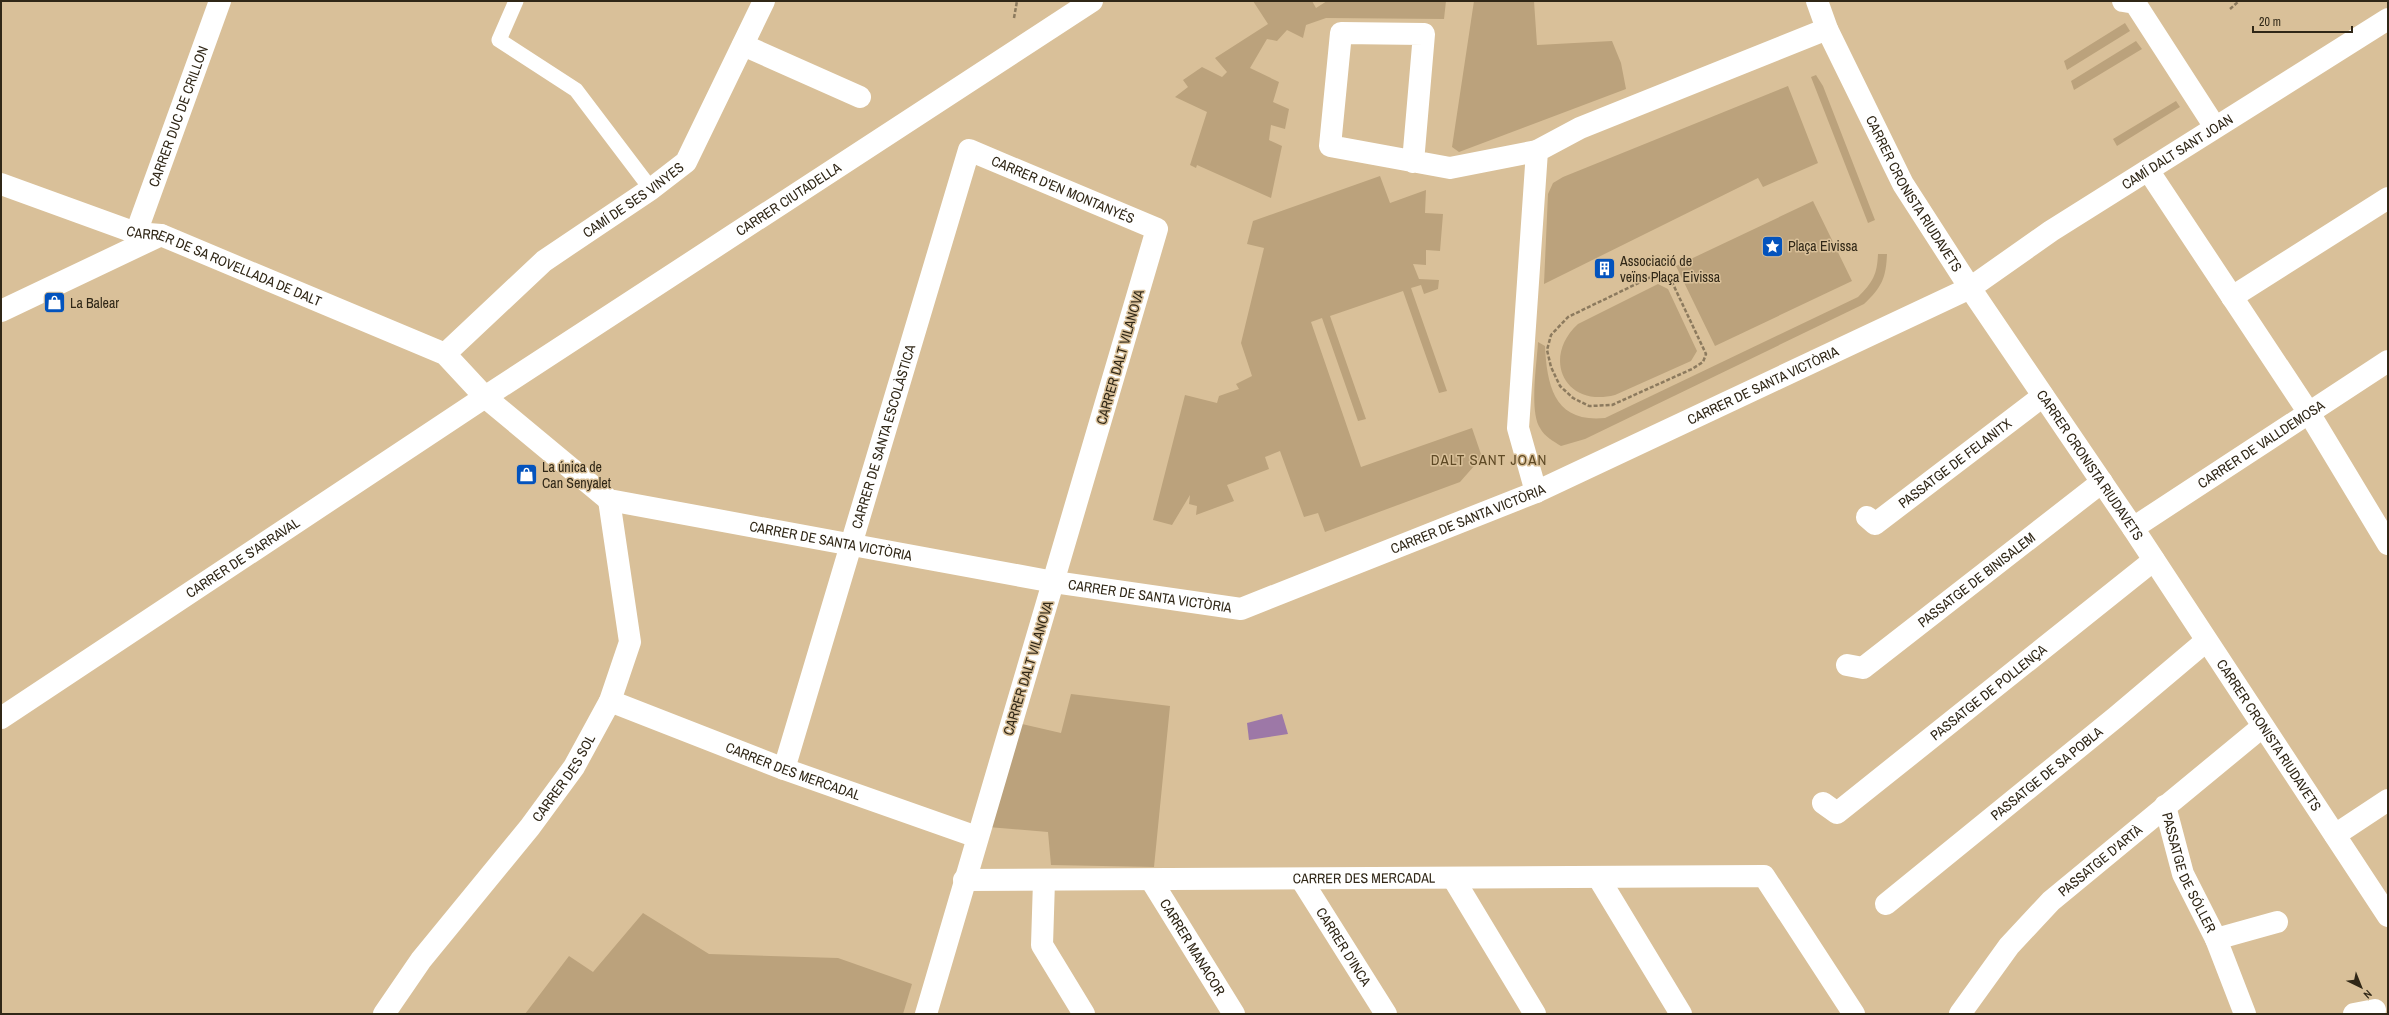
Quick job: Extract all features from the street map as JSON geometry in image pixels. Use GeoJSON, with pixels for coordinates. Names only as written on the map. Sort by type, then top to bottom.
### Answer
{"type":"FeatureCollection","features":[{"type":"Feature","properties":{"kind":"street","name":"CARRER DUC DE CRILLON"},"geometry":{"type":"LineString","coordinates":[[136,232],[220,1]]}},
{"type":"Feature","properties":{"kind":"street","name":"CAMÍ DE SES VINYES"},"geometry":{"type":"LineString","coordinates":[[445,354],[544,261],[650,189],[686,162],[764,1]]}},
{"type":"Feature","properties":{"kind":"street","name":"CARRER CIUTADELLA"},"geometry":{"type":"LineString","coordinates":[[485,397],[1092,1]]}},
{"type":"Feature","properties":{"kind":"street","name":"CARRER CRONISTA RIUDAVETS"},"geometry":{"type":"LineString","coordinates":[[1817,1],[1827,28],[1903,184],[1970,288],[2133,528],[2262,727],[2388,916]]}},
{"type":"Feature","properties":{"kind":"street"},"geometry":{"type":"LineString","coordinates":[[2123,1],[2136,3],[2215,127]]}},
{"type":"Feature","properties":{"kind":"street","name":"CAMÍ DALT SANT JOAN"},"geometry":{"type":"LineString","coordinates":[[1970,288],[2051,230],[2388,19]]}},
{"type":"Feature","properties":{"kind":"street"},"geometry":{"type":"LineString","coordinates":[[1413,162],[1424,34],[1341,33],[1330,146],[1413,162],[1450,168],[1537,151],[1580,128],[1827,28]]}},
{"type":"Feature","properties":{"kind":"street"},"geometry":{"type":"LineString","coordinates":[[743,45],[860,98]]}},
{"type":"Feature","properties":{"kind":"street","name":"CARRER D'EN MONTANYÉS"},"geometry":{"type":"LineString","coordinates":[[968,150],[1157,229]]}},
{"type":"Feature","properties":{"kind":"street","name":"CARRER DE SANTA ESCOLÀSTICA"},"geometry":{"type":"LineString","coordinates":[[784,769],[852,545],[968,150]]}},
{"type":"Feature","properties":{"kind":"street"},"geometry":{"type":"LineString","coordinates":[[1536,492],[1518,428],[1537,151]]}},
{"type":"Feature","properties":{"kind":"street"},"geometry":{"type":"LineString","coordinates":[[2148,170],[2308,413],[2388,544]]}},
{"type":"Feature","properties":{"kind":"street","name":"CARRER DE SA ROVELLADA DE DALT"},"geometry":{"type":"LineString","coordinates":[[1,184],[136,232],[161,235],[445,354]]}},
{"type":"Feature","properties":{"kind":"street"},"geometry":{"type":"LineString","coordinates":[[2232,297],[2388,198]]}},
{"type":"Feature","properties":{"kind":"street","name":"CARRER DALT VILANOVA"},"geometry":{"type":"LineString","coordinates":[[926,1014],[964,880],[1054,582],[1157,229]]}},
{"type":"Feature","properties":{"kind":"street"},"geometry":{"type":"LineString","coordinates":[[1,311],[161,235]]}},
{"type":"Feature","properties":{"kind":"street","name":"CARRER DE SANTA VICTÒRIA"},"geometry":{"type":"LineString","coordinates":[[445,354],[485,397],[609,500],[1054,582],[1241,609],[1536,492],[1970,288]]}},
{"type":"Feature","properties":{"kind":"street","name":"CARRER DE VALLDEMOSA"},"geometry":{"type":"LineString","coordinates":[[2133,528],[2388,361]]}},
{"type":"Feature","properties":{"kind":"street","name":"PASSATGE DE FELANITX"},"geometry":{"type":"LineString","coordinates":[[1867,517],[1875,524],[2043,396]]}},
{"type":"Feature","properties":{"kind":"street","name":"CARRER DE S'ARRAVAL"},"geometry":{"type":"LineString","coordinates":[[1,718],[485,397]]}},
{"type":"Feature","properties":{"kind":"street","name":"PASSATGE DE BINISALEM"},"geometry":{"type":"LineString","coordinates":[[1847,666],[1863,668],[2102,482]]}},
{"type":"Feature","properties":{"kind":"street","name":"CARRER DES SOL"},"geometry":{"type":"LineString","coordinates":[[384,1014],[422,960],[530,827],[574,767],[610,701],[630,642],[609,500]]}},
{"type":"Feature","properties":{"kind":"street","name":"PASSATGE DE POLLENÇA"},"geometry":{"type":"LineString","coordinates":[[1823,803],[1837,813],[2154,560]]}},
{"type":"Feature","properties":{"kind":"street","name":"PASSATGE DE SA POBLA"},"geometry":{"type":"LineString","coordinates":[[1886,904],[2116,718],[2206,641]]}},
{"type":"Feature","properties":{"kind":"street","name":"CARRER DES MERCADAL"},"geometry":{"type":"LineString","coordinates":[[610,701],[784,769],[977,837]]}},
{"type":"Feature","properties":{"kind":"street","name":"PASSATGE D'ARTÀ"},"geometry":{"type":"LineString","coordinates":[[1960,1014],[2009,946],[2052,901],[2262,727]]}},
{"type":"Feature","properties":{"kind":"street"},"geometry":{"type":"LineString","coordinates":[[2335,836],[2388,800]]}},
{"type":"Feature","properties":{"kind":"street","name":"PASSATGE DE SÓLLER"},"geometry":{"type":"LineString","coordinates":[[2165,806],[2183,874],[2216,939],[2245,1014]]}},
{"type":"Feature","properties":{"kind":"street","name":"CARRER DES MERCADAL"},"geometry":{"type":"LineString","coordinates":[[964,880],[1044,881],[1764,876],[1854,1014]]}},
{"type":"Feature","properties":{"kind":"street"},"geometry":{"type":"LineString","coordinates":[[1598,877],[1681,1014]]}},
{"type":"Feature","properties":{"kind":"street"},"geometry":{"type":"LineString","coordinates":[[1453,878],[1535,1014]]}},
{"type":"Feature","properties":{"kind":"street","name":"CARRER D'INCA"},"geometry":{"type":"LineString","coordinates":[[1301,879],[1386,1014]]}},
{"type":"Feature","properties":{"kind":"street","name":"CARRER MANACOR"},"geometry":{"type":"LineString","coordinates":[[1151,880],[1234,1014]]}},
{"type":"Feature","properties":{"kind":"street"},"geometry":{"type":"LineString","coordinates":[[1044,881],[1042,945],[1084,1014]]}},
{"type":"Feature","properties":{"kind":"street","name":"PASSATGE DE SÓLLER"},"geometry":{"type":"LineString","coordinates":[[2216,939],[2277,922]]}},
{"type":"Feature","properties":{"kind":"street"},"geometry":{"type":"LineString","coordinates":[[931,993],[945,1014]]}},
{"type":"Feature","properties":{"kind":"lane"},"geometry":{"type":"LineString","coordinates":[[516,1],[499,40],[576,90],[650,189]]}},
{"type":"Feature","properties":{"kind":"path"},"geometry":{"type":"LineString","coordinates":[[2230,9],[2239,1]]}},
{"type":"Feature","properties":{"kind":"path"},"geometry":{"type":"LineString","coordinates":[[1657,274],[1665,274],[1672,282],[1706,354],[1703,362],[1692,369],[1612,405],[1589,406],[1572,398],[1560,386],[1551,367],[1548,350],[1551,335],[1568,318],[1657,274]]}},
{"type":"Feature","properties":{"kind":"shaded area"},"geometry":{"type":"Polygon","coordinates":[[[1253,1],[1312,1],[1316,8],[1327,1],[1446,1],[1444,19],[1326,18],[1306,25],[1303,38],[1287,30],[1277,41],[1267,39],[1250,68],[1279,82],[1273,102],[1289,109],[1285,129],[1271,125],[1269,140],[1282,146],[1271,198],[1197,165],[1196,168],[1190,165],[1207,112],[1175,97],[1188,87],[1183,80],[1202,67],[1222,77],[1227,72],[1215,58],[1268,24],[1253,1]]]}},
{"type":"Feature","properties":{"kind":"shaded area"},"geometry":{"type":"Polygon","coordinates":[[[1474,1],[1534,1],[1537,45],[1612,41],[1621,63],[1626,89],[1459,152],[1452,147],[1474,1]]]}},
{"type":"Feature","properties":{"kind":"shaded area"},"geometry":{"type":"Polygon","coordinates":[[[2125,23],[2130,31],[2067,70],[2064,61],[2125,23]]]}},
{"type":"Feature","properties":{"kind":"shaded area"},"geometry":{"type":"Polygon","coordinates":[[[2136,41],[2142,49],[2074,90],[2071,81],[2136,41]]]}},
{"type":"Feature","properties":{"kind":"shaded area"},"geometry":{"type":"Polygon","coordinates":[[[1816,75],[1823,86],[1875,220],[1868,223],[1811,77],[1816,75]]]}},
{"type":"Feature","properties":{"kind":"shaded area"},"geometry":{"type":"Polygon","coordinates":[[[1788,86],[1818,163],[1763,187],[1758,178],[1544,284],[1548,194],[1553,183],[1563,177],[1788,86]]]}},
{"type":"Feature","properties":{"kind":"shaded area"},"geometry":{"type":"Polygon","coordinates":[[[2176,101],[2180,107],[2117,146],[2113,139],[2176,101]]]}},
{"type":"Feature","properties":{"kind":"shaded area"},"geometry":{"type":"Polygon","coordinates":[[[1380,176],[1390,203],[1426,190],[1425,213],[1443,214],[1440,251],[1426,250],[1426,265],[1413,264],[1419,279],[1439,280],[1438,289],[1424,294],[1421,285],[1411,288],[1447,391],[1439,393],[1403,291],[1330,316],[1366,419],[1358,421],[1322,318],[1311,322],[1361,467],[1472,428],[1482,457],[1460,482],[1325,532],[1318,513],[1304,517],[1280,451],[1265,457],[1269,469],[1227,485],[1234,501],[1196,515],[1197,506],[1189,504],[1190,495],[1172,525],[1153,520],[1185,395],[1217,403],[1219,396],[1239,389],[1236,384],[1252,376],[1241,343],[1264,248],[1247,244],[1253,221],[1380,176]]]}},
{"type":"Feature","properties":{"kind":"shaded area"},"geometry":{"type":"Polygon","coordinates":[[[1813,201],[1852,281],[1715,346],[1676,266],[1813,201]]]}},
{"type":"Feature","properties":{"kind":"shaded area"},"geometry":{"type":"Polygon","coordinates":[[[1878,254],[1887,254],[1886,270],[1879,287],[1864,304],[1585,439],[1561,446],[1547,436],[1540,428],[1537,420],[1534,399],[1538,342],[1545,346],[1548,375],[1557,399],[1565,408],[1575,415],[1588,418],[1605,418],[1858,297],[1873,278],[1877,267],[1878,254]]]}},
{"type":"Feature","properties":{"kind":"shaded area"},"geometry":{"type":"Polygon","coordinates":[[[1658,284],[1668,289],[1697,351],[1691,361],[1615,395],[1598,397],[1583,394],[1572,387],[1564,377],[1560,365],[1561,351],[1567,337],[1578,324],[1658,284]]]}},
{"type":"Feature","properties":{"kind":"shaded area"},"geometry":{"type":"Polygon","coordinates":[[[1071,694],[1170,706],[1154,867],[1051,865],[1048,832],[988,827],[1022,724],[1061,733],[1071,694]]]}},
{"type":"Feature","properties":{"kind":"shaded area"},"geometry":{"type":"Polygon","coordinates":[[[1282,714],[1288,734],[1249,740],[1247,723],[1282,714]]]}},
{"type":"Feature","properties":{"kind":"shaded area"},"geometry":{"type":"Polygon","coordinates":[[[643,913],[709,954],[838,958],[912,984],[903,1014],[525,1014],[569,956],[593,972],[643,913]]]}},
{"type":"Feature","properties":{"kind":"place","name":"Plaça Eivissa"},"geometry":{"type":"Point","coordinates":[1773,246]}},
{"type":"Feature","properties":{"kind":"place","name":"Associació de veïns Plaça Eivissa"},"geometry":{"type":"Point","coordinates":[1604,269]}},
{"type":"Feature","properties":{"kind":"place","name":"La Balear"},"geometry":{"type":"Point","coordinates":[55,303]}},
{"type":"Feature","properties":{"kind":"place","name":"La única de Can Senyalet"},"geometry":{"type":"Point","coordinates":[527,475]}},
{"type":"Feature","properties":{"kind":"district","name":"DALT SANT JOAN"},"geometry":{"type":"Point","coordinates":[1489,459]}}]}
